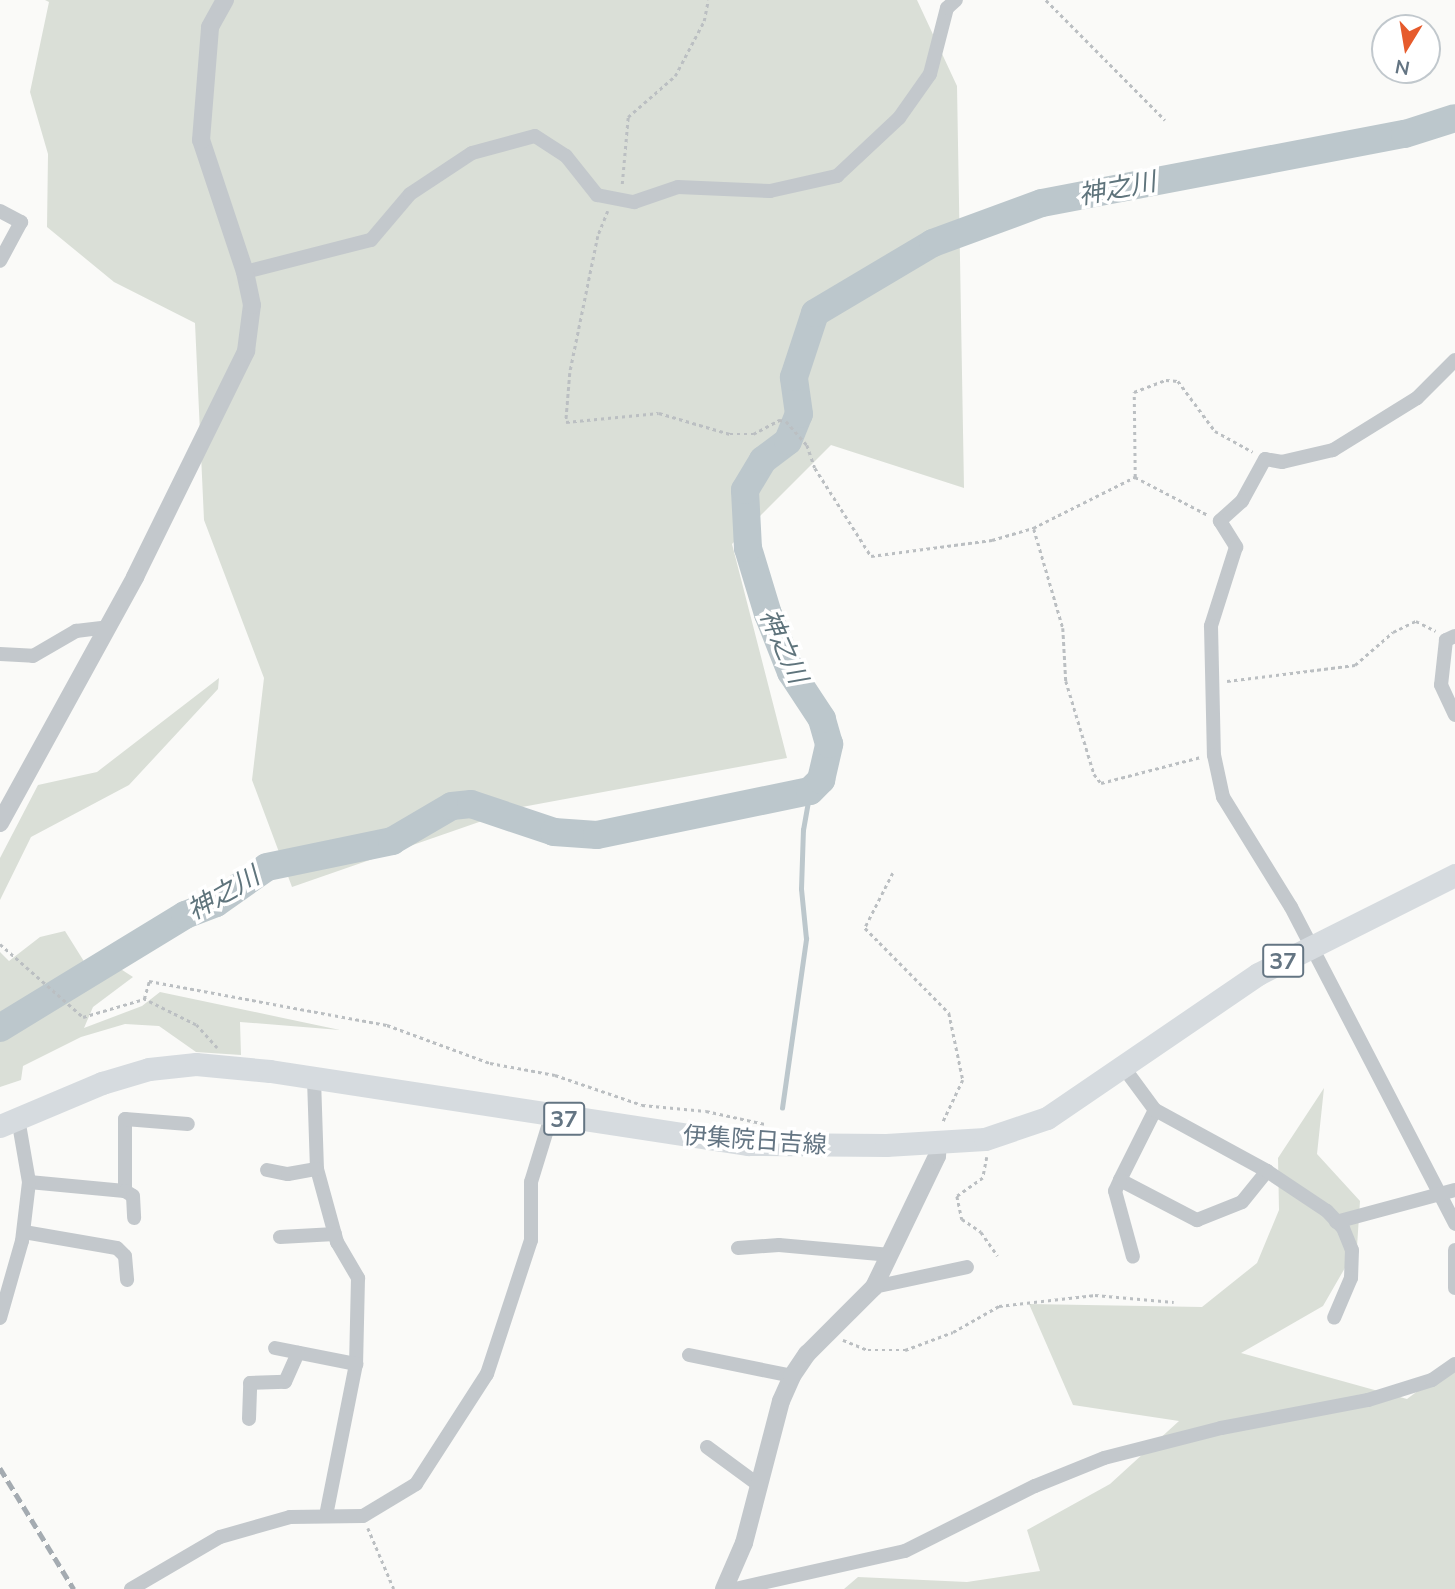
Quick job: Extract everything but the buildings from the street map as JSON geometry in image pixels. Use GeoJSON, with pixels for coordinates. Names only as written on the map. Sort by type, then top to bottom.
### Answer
{"type":"FeatureCollection","features":[{"type":"Feature","properties":{"kind":"main road","name":"伊集院日吉線"},"geometry":{"type":"LineString","coordinates":[[9,1122],[102,1083],[149,1069],[228,1066],[551,1117],[748,1144],[985,1139],[1046,1118],[1124,1068],[1208,1004],[1311,945],[1455,875]]}},
{"type":"Feature","properties":{"kind":"street"},"geometry":{"type":"LineString","coordinates":[[0,824],[108,627],[246,351],[252,305],[245,272],[201,140],[210,27],[225,0]]}},
{"type":"Feature","properties":{"kind":"street"},"geometry":{"type":"LineString","coordinates":[[245,272],[371,240],[410,194],[472,153],[535,136],[566,156],[597,195],[634,202],[678,187],[771,191],[836,176],[899,118],[930,74],[947,8],[956,0]]}},
{"type":"Feature","properties":{"kind":"street"},"geometry":{"type":"LineString","coordinates":[[0,211],[21,222],[0,261]]}},
{"type":"Feature","properties":{"kind":"street"},"geometry":{"type":"LineString","coordinates":[[1455,360],[1417,398],[1333,450],[1282,463],[1265,459],[1242,501],[1220,521],[1236,547],[1211,626],[1214,753],[1223,797],[1311,945],[1449,1193],[1455,1224]]}},
{"type":"Feature","properties":{"kind":"street"},"geometry":{"type":"LineString","coordinates":[[0,654],[33,656],[76,631],[108,627]]}},
{"type":"Feature","properties":{"kind":"street"},"geometry":{"type":"LineString","coordinates":[[1451,638],[1441,685],[1455,715]]}},
{"type":"Feature","properties":{"kind":"street"},"geometry":{"type":"LineString","coordinates":[[1124,1068],[1155,1110],[1267,1171],[1336,1222],[1352,1250],[1352,1259],[1345,1299],[1334,1318]]}},
{"type":"Feature","properties":{"kind":"street"},"geometry":{"type":"LineString","coordinates":[[314,1079],[317,1169],[335,1234],[358,1278],[356,1364],[326,1516]]}},
{"type":"Feature","properties":{"kind":"street"},"geometry":{"type":"LineString","coordinates":[[1133,1257],[1115,1191],[1155,1110]]}},
{"type":"Feature","properties":{"kind":"street"},"geometry":{"type":"LineString","coordinates":[[131,1589],[220,1537],[290,1517],[363,1516],[416,1484],[487,1374],[531,1240],[531,1182],[551,1117]]}},
{"type":"Feature","properties":{"kind":"street"},"geometry":{"type":"LineString","coordinates":[[125,1191],[125,1119],[188,1124]]}},
{"type":"Feature","properties":{"kind":"street"},"geometry":{"type":"LineString","coordinates":[[0,1318],[24,1232],[29,1182],[9,1122]]}},
{"type":"Feature","properties":{"kind":"street"},"geometry":{"type":"LineString","coordinates":[[724,1589],[744,1543],[781,1401],[792,1376],[827,1334],[874,1287],[937,1156],[937,1142]]}},
{"type":"Feature","properties":{"kind":"street"},"geometry":{"type":"LineString","coordinates":[[267,1170],[288,1174],[317,1169]]}},
{"type":"Feature","properties":{"kind":"street"},"geometry":{"type":"LineString","coordinates":[[1120,1180],[1197,1220],[1242,1202],[1267,1171]]}},
{"type":"Feature","properties":{"kind":"street"},"geometry":{"type":"LineString","coordinates":[[29,1182],[125,1191],[133,1196],[134,1218]]}},
{"type":"Feature","properties":{"kind":"street"},"geometry":{"type":"LineString","coordinates":[[1336,1222],[1449,1193]]}},
{"type":"Feature","properties":{"kind":"street"},"geometry":{"type":"LineString","coordinates":[[24,1232],[117,1248],[125,1256],[127,1280]]}},
{"type":"Feature","properties":{"kind":"street"},"geometry":{"type":"LineString","coordinates":[[280,1237],[335,1234]]}},
{"type":"Feature","properties":{"kind":"street"},"geometry":{"type":"LineString","coordinates":[[738,1248],[779,1245],[891,1255]]}},
{"type":"Feature","properties":{"kind":"street"},"geometry":{"type":"LineString","coordinates":[[1455,1250],[1455,1288]]}},
{"type":"Feature","properties":{"kind":"street"},"geometry":{"type":"LineString","coordinates":[[874,1287],[967,1267]]}},
{"type":"Feature","properties":{"kind":"street"},"geometry":{"type":"LineString","coordinates":[[275,1348],[356,1364]]}},
{"type":"Feature","properties":{"kind":"street"},"geometry":{"type":"LineString","coordinates":[[249,1419],[250,1382],[285,1382],[298,1353]]}},
{"type":"Feature","properties":{"kind":"street"},"geometry":{"type":"LineString","coordinates":[[689,1355],[792,1376]]}},
{"type":"Feature","properties":{"kind":"street"},"geometry":{"type":"LineString","coordinates":[[735,1589],[905,1551],[1035,1486],[1104,1458],[1221,1428],[1368,1400],[1432,1380],[1455,1364]]}},
{"type":"Feature","properties":{"kind":"street"},"geometry":{"type":"LineString","coordinates":[[707,1447],[760,1486]]}},
{"type":"Feature","properties":{"kind":"path"},"geometry":{"type":"LineString","coordinates":[[708,0],[704,21],[675,76],[628,117],[622,156],[624,179],[613,198],[595,250],[569,373],[566,422],[659,413],[730,433],[753,433],[779,420],[786,421],[807,445],[816,468],[871,556],[992,540],[1033,528],[1135,477]]}},
{"type":"Feature","properties":{"kind":"path"},"geometry":{"type":"LineString","coordinates":[[1046,0],[1165,120]]}},
{"type":"Feature","properties":{"kind":"path"},"geometry":{"type":"LineString","coordinates":[[1135,477],[1134,392],[1166,380],[1178,381],[1215,431],[1265,459]]}},
{"type":"Feature","properties":{"kind":"path"},"geometry":{"type":"LineString","coordinates":[[1135,477],[1220,521]]}},
{"type":"Feature","properties":{"kind":"path"},"geometry":{"type":"LineString","coordinates":[[1033,528],[1063,628],[1066,681],[1094,774],[1101,783],[1214,753]]}},
{"type":"Feature","properties":{"kind":"path"},"geometry":{"type":"LineString","coordinates":[[1212,683],[1354,665],[1393,632],[1416,621],[1451,638]]}},
{"type":"Feature","properties":{"kind":"path"},"geometry":{"type":"LineString","coordinates":[[893,873],[865,928],[949,1013],[954,1025],[963,1080],[937,1142]]}},
{"type":"Feature","properties":{"kind":"path"},"geometry":{"type":"LineString","coordinates":[[0,944],[83,1017],[144,999],[196,1026],[228,1066]]}},
{"type":"Feature","properties":{"kind":"path"},"geometry":{"type":"LineString","coordinates":[[144,999],[149,981],[387,1025],[490,1063],[555,1075],[642,1105],[706,1111],[773,1126]]}},
{"type":"Feature","properties":{"kind":"path"},"geometry":{"type":"LineString","coordinates":[[985,1139],[987,1170],[983,1178],[957,1196],[962,1219],[981,1233],[998,1256]]}},
{"type":"Feature","properties":{"kind":"path"},"geometry":{"type":"LineString","coordinates":[[827,1334],[868,1350],[905,1350],[953,1332],[999,1307],[1095,1295],[1174,1302]]}},
{"type":"Feature","properties":{"kind":"path"},"geometry":{"type":"LineString","coordinates":[[363,1516],[394,1589]]}},
{"type":"Feature","properties":{"kind":"shaded area"},"geometry":{"type":"Polygon","coordinates":[[[45,0],[917,0],[957,86],[964,488],[831,445],[732,544],[787,758],[522,807],[292,887],[252,780],[264,678],[204,520],[195,323],[114,282],[47,227],[48,154],[30,92],[49,2],[45,0]]]}},
{"type":"Feature","properties":{"kind":"shaded area"},"geometry":{"type":"Polygon","coordinates":[[[219,678],[218,689],[129,785],[31,837],[0,900],[0,858],[38,785],[97,772],[219,678]]]}},
{"type":"Feature","properties":{"kind":"shaded area"},"geometry":{"type":"Polygon","coordinates":[[[65,931],[95,979],[116,966],[133,977],[93,1007],[84,1028],[142,1006],[160,992],[340,1030],[240,1022],[241,1055],[196,1052],[159,1026],[125,1024],[81,1037],[23,1066],[21,1080],[0,1087],[0,952],[9,961],[40,937],[65,931]]]}},
{"type":"Feature","properties":{"kind":"shaded area"},"geometry":{"type":"Polygon","coordinates":[[[1324,1088],[1317,1154],[1360,1201],[1357,1247],[1323,1306],[1241,1353],[1407,1399],[1455,1363],[1455,1589],[844,1589],[858,1577],[967,1582],[1040,1571],[1027,1530],[1110,1484],[1179,1421],[1073,1405],[1029,1304],[1202,1307],[1257,1263],[1279,1210],[1278,1158],[1324,1088]]]}},
{"type":"Feature","properties":{"kind":"waterway","name":"神之川"},"geometry":{"type":"LineString","coordinates":[[0,1028],[185,915],[216,903],[267,867],[392,841],[452,806],[471,804],[554,832],[597,835],[810,791],[821,780],[829,744],[822,719],[791,672],[768,614],[748,548],[745,490],[763,460],[788,441],[799,414],[794,377],[815,313],[933,243],[1042,203],[1405,134],[1455,118]]}},
{"type":"Feature","properties":{"kind":"waterway"},"geometry":{"type":"LineString","coordinates":[[782,1108],[806,939],[801,889],[803,830],[810,791]]}},
{"type":"Feature","properties":{"kind":"railway"},"geometry":{"type":"LineString","coordinates":[[0,1468],[74,1589]]}}]}
